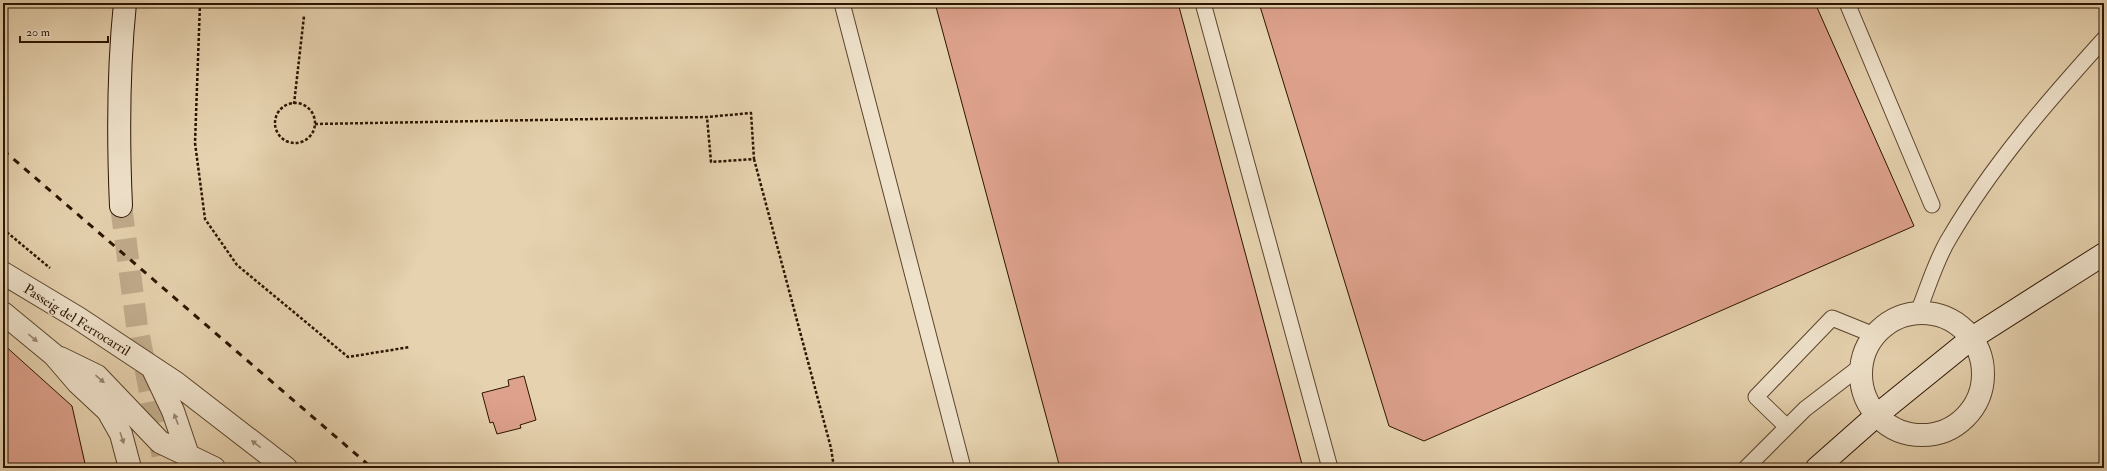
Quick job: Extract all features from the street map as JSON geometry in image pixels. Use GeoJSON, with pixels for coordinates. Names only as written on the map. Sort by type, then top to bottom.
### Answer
{"type":"FeatureCollection","features":[{"type":"Feature","properties":{"kind":"street"},"geometry":{"type":"LineString","coordinates":[[121,206],[118,121],[119,68],[126,3]]}},
{"type":"Feature","properties":{"kind":"street"},"geometry":{"type":"LineString","coordinates":[[1817,468],[1877,415],[1972,338],[2104,254]]}},
{"type":"Feature","properties":{"kind":"street","name":"Passeig del Ferrocarril"},"geometry":{"type":"LineString","coordinates":[[3,273],[78,318],[152,367],[191,394],[286,468]]}},
{"type":"Feature","properties":{"kind":"street"},"geometry":{"type":"LineString","coordinates":[[1918,312],[1938,314],[1957,323],[1972,338],[1982,357],[1984,380],[1978,401],[1965,418],[1947,430],[1926,435],[1904,433],[1885,423],[1870,407],[1861,387],[1861,366],[1866,346],[1874,335],[1879,329],[1897,317],[1918,312]]}},
{"type":"Feature","properties":{"kind":"street"},"geometry":{"type":"LineString","coordinates":[[3,313],[54,354],[78,383],[108,411],[121,434],[130,468]]}},
{"type":"Feature","properties":{"kind":"street"},"geometry":{"type":"LineString","coordinates":[[54,354],[97,376],[160,442],[190,462],[214,468]]}},
{"type":"Feature","properties":{"kind":"street"},"geometry":{"type":"LineString","coordinates":[[152,367],[173,411],[190,462]]}},
{"type":"Feature","properties":{"kind":"lane"},"geometry":{"type":"LineString","coordinates":[[842,3],[963,468]]}},
{"type":"Feature","properties":{"kind":"lane"},"geometry":{"type":"LineString","coordinates":[[1203,3],[1330,468]]}},
{"type":"Feature","properties":{"kind":"lane"},"geometry":{"type":"LineString","coordinates":[[1847,3],[1932,205]]}},
{"type":"Feature","properties":{"kind":"lane"},"geometry":{"type":"LineString","coordinates":[[1918,312],[1949,238],[1992,172],[2052,97],[2104,39]]}},
{"type":"Feature","properties":{"kind":"lane"},"geometry":{"type":"LineString","coordinates":[[1786,427],[1756,397],[1832,318],[1874,335]]}},
{"type":"Feature","properties":{"kind":"lane"},"geometry":{"type":"LineString","coordinates":[[1746,468],[1805,409],[1861,366]]}},
{"type":"Feature","properties":{"kind":"path"},"geometry":{"type":"LineString","coordinates":[[200,3],[195,143],[205,219],[237,265],[348,357],[410,347]]}},
{"type":"Feature","properties":{"kind":"path"},"geometry":{"type":"LineString","coordinates":[[294,104],[304,16]]}},
{"type":"Feature","properties":{"kind":"path"},"geometry":{"type":"LineString","coordinates":[[294,104],[306,107],[311,111],[315,124],[314,130],[305,140],[293,143],[281,138],[275,126],[278,113],[282,108],[294,104]]}},
{"type":"Feature","properties":{"kind":"path"},"geometry":{"type":"LineString","coordinates":[[315,124],[707,117],[750,113],[754,159],[832,448],[834,468]]}},
{"type":"Feature","properties":{"kind":"path"},"geometry":{"type":"LineString","coordinates":[[707,117],[711,162],[754,159]]}},
{"type":"Feature","properties":{"kind":"path","name":"Passeig del Ferrocarril"},"geometry":{"type":"LineString","coordinates":[[3,229],[51,269]]}},
{"type":"Feature","properties":{"kind":"building"},"geometry":{"type":"Polygon","coordinates":[[[935,3],[1178,3],[1303,468],[1060,468],[935,3]]]}},
{"type":"Feature","properties":{"kind":"building"},"geometry":{"type":"Polygon","coordinates":[[[1259,3],[1815,3],[1914,226],[1424,441],[1389,426],[1259,3]]]}},
{"type":"Feature","properties":{"kind":"building"},"geometry":{"type":"Polygon","coordinates":[[[3,344],[72,406],[86,468],[3,468],[3,344]]]}},
{"type":"Feature","properties":{"kind":"building"},"geometry":{"type":"Polygon","coordinates":[[[524,376],[536,420],[520,425],[521,428],[497,434],[493,422],[490,423],[482,393],[509,386],[508,380],[524,376]]]}},
{"type":"Feature","properties":{"kind":"tunnel"},"geometry":{"type":"LineString","coordinates":[[121,206],[137,326],[165,468]]}},
{"type":"Feature","properties":{"kind":"railway"},"geometry":{"type":"LineString","coordinates":[[3,150],[372,468]]}}]}
